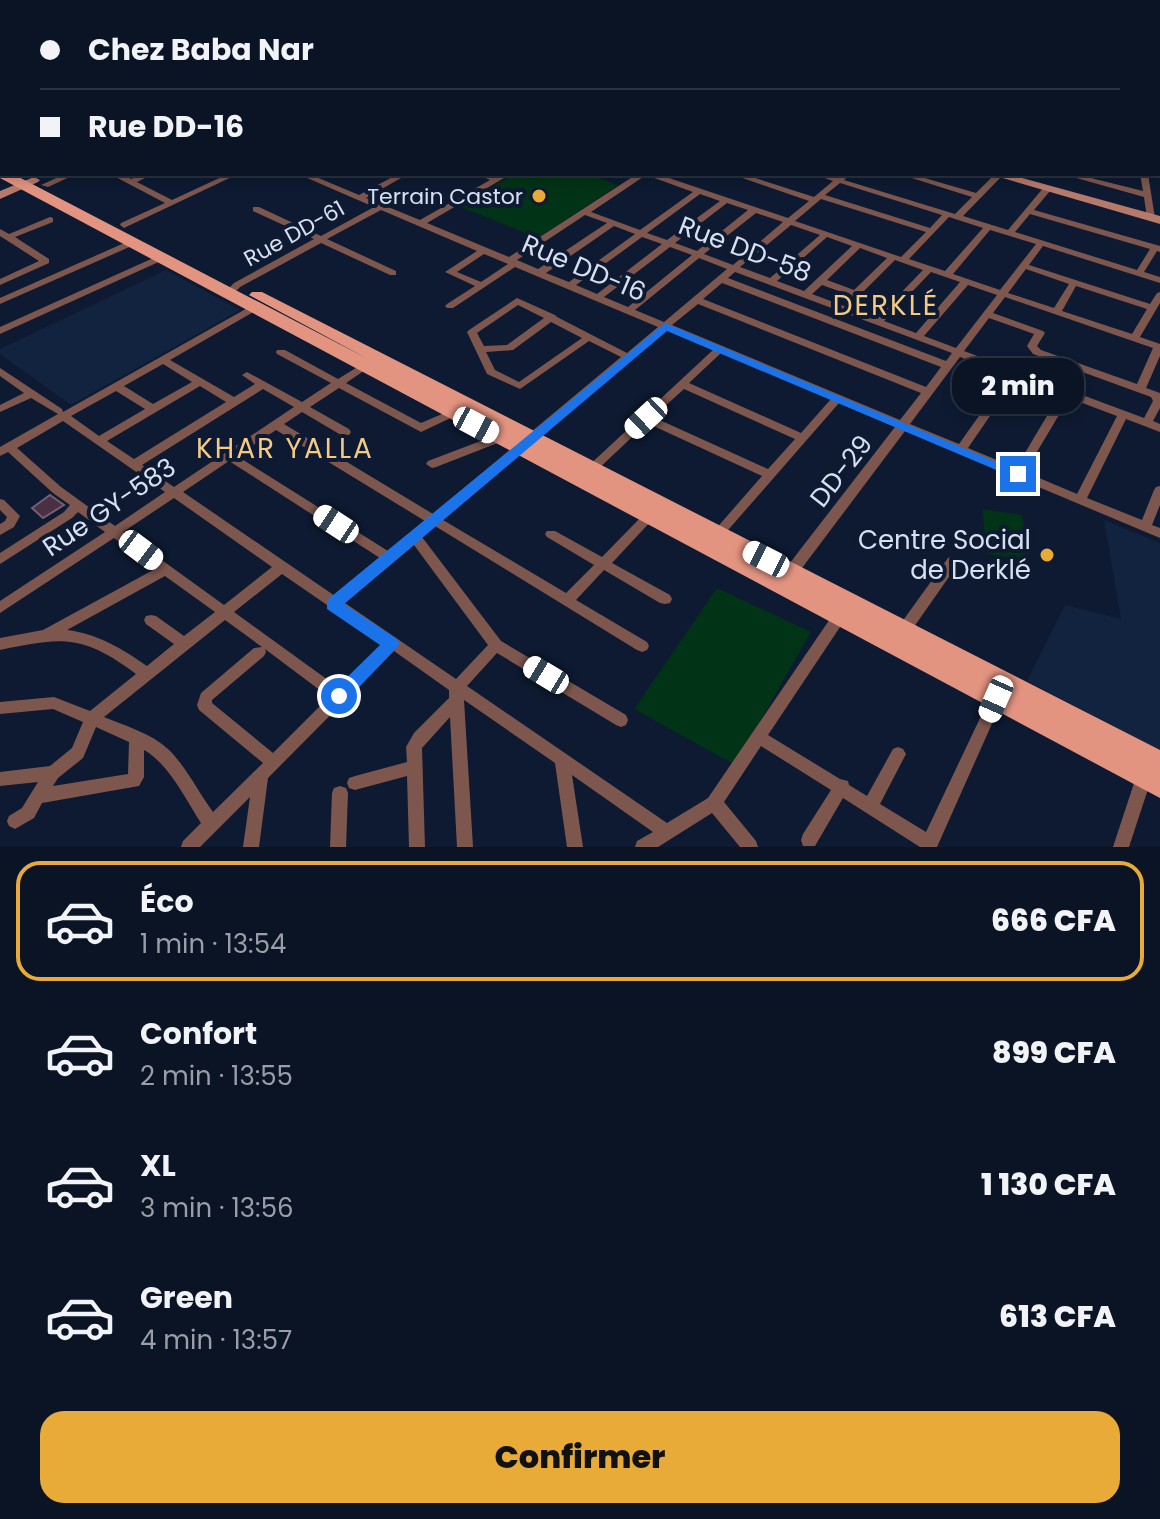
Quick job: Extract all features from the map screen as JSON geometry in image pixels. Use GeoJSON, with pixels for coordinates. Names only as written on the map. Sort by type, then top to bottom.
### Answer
{"type":"FeatureCollection","features":[{"type":"Feature","properties":{"kind":"main road"},"geometry":{"type":"LineString","coordinates":[[31,181],[124,225],[233,289],[526,444],[649,516],[839,617],[996,699],[1155,775]]}},
{"type":"Feature","properties":{"kind":"main road"},"geometry":{"type":"LineString","coordinates":[[31,181],[131,243],[233,289],[254,308],[499,438],[526,444],[591,469],[904,630],[1155,775]]}},
{"type":"Feature","properties":{"kind":"street"},"geometry":{"type":"LineString","coordinates":[[0,195],[31,181],[60,176]]}},
{"type":"Feature","properties":{"kind":"street"},"geometry":{"type":"LineString","coordinates":[[118,176],[172,203]]}},
{"type":"Feature","properties":{"kind":"street"},"geometry":{"type":"LineString","coordinates":[[131,182],[144,176]]}},
{"type":"Feature","properties":{"kind":"street"},"geometry":{"type":"LineString","coordinates":[[124,225],[230,176]]}},
{"type":"Feature","properties":{"kind":"street","name":"Rue DD-16"},"geometry":{"type":"LineString","coordinates":[[307,176],[1160,533]]}},
{"type":"Feature","properties":{"kind":"street"},"geometry":{"type":"LineString","coordinates":[[359,198],[397,176]]}},
{"type":"Feature","properties":{"kind":"street"},"geometry":{"type":"LineString","coordinates":[[486,176],[497,180]]}},
{"type":"Feature","properties":{"kind":"street"},"geometry":{"type":"LineString","coordinates":[[421,223],[504,176]]}},
{"type":"Feature","properties":{"kind":"street"},"geometry":{"type":"LineString","coordinates":[[450,306],[639,176]]}},
{"type":"Feature","properties":{"kind":"street"},"geometry":{"type":"LineString","coordinates":[[655,176],[1160,347],[1140,389]]}},
{"type":"Feature","properties":{"kind":"street"},"geometry":{"type":"LineString","coordinates":[[742,176],[932,231]]}},
{"type":"Feature","properties":{"kind":"street"},"geometry":{"type":"LineString","coordinates":[[910,176],[977,196]]}},
{"type":"Feature","properties":{"kind":"street"},"geometry":{"type":"LineString","coordinates":[[842,309],[898,258],[1000,176]]}},
{"type":"Feature","properties":{"kind":"street"},"geometry":{"type":"LineString","coordinates":[[1004,176],[1155,219]]}},
{"type":"Feature","properties":{"kind":"street"},"geometry":{"type":"LineString","coordinates":[[1010,233],[1068,176]]}},
{"type":"Feature","properties":{"kind":"street"},"geometry":{"type":"LineString","coordinates":[[1073,176],[1160,196]]}},
{"type":"Feature","properties":{"kind":"street"},"geometry":{"type":"LineString","coordinates":[[1106,185],[1112,176]]}},
{"type":"Feature","properties":{"kind":"street"},"geometry":{"type":"LineString","coordinates":[[333,605],[842,177],[952,216],[1160,280]]}},
{"type":"Feature","properties":{"kind":"street"},"geometry":{"type":"LineString","coordinates":[[1155,219],[1144,177],[1160,182]]}},
{"type":"Feature","properties":{"kind":"street"},"geometry":{"type":"LineString","coordinates":[[569,286],[699,191]]}},
{"type":"Feature","properties":{"kind":"street"},"geometry":{"type":"LineString","coordinates":[[597,298],[726,200]]}},
{"type":"Feature","properties":{"kind":"street","name":"Rue DD-61"},"geometry":{"type":"LineString","coordinates":[[233,289],[380,207]]}},
{"type":"Feature","properties":{"kind":"street"},"geometry":{"type":"LineString","coordinates":[[256,209],[393,273]]}},
{"type":"Feature","properties":{"kind":"street"},"geometry":{"type":"LineString","coordinates":[[628,311],[754,210]]}},
{"type":"Feature","properties":{"kind":"street"},"geometry":{"type":"LineString","coordinates":[[1029,211],[1158,248],[1139,273]]}},
{"type":"Feature","properties":{"kind":"street","name":"Rue DD-58"},"geometry":{"type":"LineString","coordinates":[[584,212],[1160,428]]}},
{"type":"Feature","properties":{"kind":"street"},"geometry":{"type":"LineString","coordinates":[[0,246],[7,237],[50,220]]}},
{"type":"Feature","properties":{"kind":"street"},"geometry":{"type":"LineString","coordinates":[[539,273],[613,223]]}},
{"type":"Feature","properties":{"kind":"street"},"geometry":{"type":"LineString","coordinates":[[947,275],[988,227]]}},
{"type":"Feature","properties":{"kind":"street"},"geometry":{"type":"LineString","coordinates":[[1072,253],[1093,229]]}},
{"type":"Feature","properties":{"kind":"street"},"geometry":{"type":"LineString","coordinates":[[771,282],[826,234]]}},
{"type":"Feature","properties":{"kind":"street"},"geometry":{"type":"LineString","coordinates":[[0,282],[46,261],[7,237]]}},
{"type":"Feature","properties":{"kind":"street"},"geometry":{"type":"LineString","coordinates":[[0,301],[131,243]]}},
{"type":"Feature","properties":{"kind":"street","name":"DD-29"},"geometry":{"type":"LineString","coordinates":[[791,572],[1041,243]]}},
{"type":"Feature","properties":{"kind":"street"},"geometry":{"type":"LineString","coordinates":[[806,295],[858,245]]}},
{"type":"Feature","properties":{"kind":"street"},"geometry":{"type":"LineString","coordinates":[[481,285],[450,272],[484,250]]}},
{"type":"Feature","properties":{"kind":"street"},"geometry":{"type":"LineString","coordinates":[[0,331],[160,258]]}},
{"type":"Feature","properties":{"kind":"street"},"geometry":{"type":"LineString","coordinates":[[1024,266],[1153,308]]}},
{"type":"Feature","properties":{"kind":"street"},"geometry":{"type":"LineString","coordinates":[[878,322],[929,269]]}},
{"type":"Feature","properties":{"kind":"street"},"geometry":{"type":"LineString","coordinates":[[721,279],[948,366]]}},
{"type":"Feature","properties":{"kind":"street"},"geometry":{"type":"LineString","coordinates":[[820,281],[892,307]]}},
{"type":"Feature","properties":{"kind":"street"},"geometry":{"type":"LineString","coordinates":[[918,337],[966,281]]}},
{"type":"Feature","properties":{"kind":"street"},"geometry":{"type":"LineString","coordinates":[[1057,312],[1074,282]]}},
{"type":"Feature","properties":{"kind":"street"},"geometry":{"type":"LineString","coordinates":[[1135,338],[1160,295]]}},
{"type":"Feature","properties":{"kind":"street"},"geometry":{"type":"LineString","coordinates":[[697,300],[928,392]]}},
{"type":"Feature","properties":{"kind":"street"},"geometry":{"type":"LineString","coordinates":[[589,337],[520,386],[494,375],[472,332],[514,303],[521,302],[628,357]]}},
{"type":"Feature","properties":{"kind":"street"},"geometry":{"type":"LineString","coordinates":[[254,308],[60,414],[4,450],[339,696]]}},
{"type":"Feature","properties":{"kind":"street"},"geometry":{"type":"LineString","coordinates":[[988,314],[1040,333],[1032,346],[1037,352],[1159,398],[1147,423]]}},
{"type":"Feature","properties":{"kind":"street"},"geometry":{"type":"LineString","coordinates":[[479,349],[509,348],[552,317]]}},
{"type":"Feature","properties":{"kind":"street"},"geometry":{"type":"LineString","coordinates":[[591,469],[720,349]]}},
{"type":"Feature","properties":{"kind":"street"},"geometry":{"type":"LineString","coordinates":[[281,352],[421,428],[453,413]]}},
{"type":"Feature","properties":{"kind":"street"},"geometry":{"type":"LineString","coordinates":[[162,359],[234,402]]}},
{"type":"Feature","properties":{"kind":"street","name":"Rue GY-583"},"geometry":{"type":"LineString","coordinates":[[0,608],[364,366]]}},
{"type":"Feature","properties":{"kind":"street"},"geometry":{"type":"LineString","coordinates":[[1148,369],[1160,374]]}},
{"type":"Feature","properties":{"kind":"street"},"geometry":{"type":"LineString","coordinates":[[961,450],[1014,373]]}},
{"type":"Feature","properties":{"kind":"street"},"geometry":{"type":"LineString","coordinates":[[2,374],[392,644],[456,694],[667,832]]}},
{"type":"Feature","properties":{"kind":"street"},"geometry":{"type":"LineString","coordinates":[[247,375],[345,432]]}},
{"type":"Feature","properties":{"kind":"street"},"geometry":{"type":"LineString","coordinates":[[99,441],[199,382]]}},
{"type":"Feature","properties":{"kind":"street"},"geometry":{"type":"LineString","coordinates":[[682,384],[803,438]]}},
{"type":"Feature","properties":{"kind":"street"},"geometry":{"type":"LineString","coordinates":[[133,465],[261,385]]}},
{"type":"Feature","properties":{"kind":"street"},"geometry":{"type":"LineString","coordinates":[[116,386],[153,409]]}},
{"type":"Feature","properties":{"kind":"street"},"geometry":{"type":"LineString","coordinates":[[0,409],[32,393]]}},
{"type":"Feature","properties":{"kind":"street"},"geometry":{"type":"LineString","coordinates":[[1018,474],[1066,393]]}},
{"type":"Feature","properties":{"kind":"street"},"geometry":{"type":"LineString","coordinates":[[718,534],[838,398]]}},
{"type":"Feature","properties":{"kind":"street"},"geometry":{"type":"LineString","coordinates":[[1080,500],[1123,414]]}},
{"type":"Feature","properties":{"kind":"street"},"geometry":{"type":"LineString","coordinates":[[646,418],[770,475]]}},
{"type":"Feature","properties":{"kind":"street"},"geometry":{"type":"LineString","coordinates":[[277,425],[642,646]]}},
{"type":"Feature","properties":{"kind":"street"},"geometry":{"type":"LineString","coordinates":[[432,464],[499,438]]}},
{"type":"Feature","properties":{"kind":"street"},"geometry":{"type":"LineString","coordinates":[[229,456],[389,558]]}},
{"type":"Feature","properties":{"kind":"street"},"geometry":{"type":"LineString","coordinates":[[1145,527],[1160,490]]}},
{"type":"Feature","properties":{"kind":"street"},"geometry":{"type":"LineString","coordinates":[[0,503],[14,516],[10,524],[0,530]]}},
{"type":"Feature","properties":{"kind":"street"},"geometry":{"type":"LineString","coordinates":[[0,559],[68,515],[78,504]]}},
{"type":"Feature","properties":{"kind":"street"},"geometry":{"type":"LineString","coordinates":[[568,600],[649,516]]}},
{"type":"Feature","properties":{"kind":"street"},"geometry":{"type":"LineString","coordinates":[[551,534],[665,599]]}},
{"type":"Feature","properties":{"kind":"street"},"geometry":{"type":"LineString","coordinates":[[414,536],[496,645],[621,720]]}},
{"type":"Feature","properties":{"kind":"street"},"geometry":{"type":"LineString","coordinates":[[904,630],[953,561]]}},
{"type":"Feature","properties":{"kind":"street"},"geometry":{"type":"LineString","coordinates":[[15,821],[28,813],[53,773],[78,753],[92,718],[280,568]]}},
{"type":"Feature","properties":{"kind":"street"},"geometry":{"type":"LineString","coordinates":[[46,635],[166,569]]}},
{"type":"Feature","properties":{"kind":"street"},"geometry":{"type":"LineString","coordinates":[[643,847],[714,803],[839,617]]}},
{"type":"Feature","properties":{"kind":"street"},"geometry":{"type":"LineString","coordinates":[[151,620],[183,643]]}},
{"type":"Feature","properties":{"kind":"street"},"geometry":{"type":"LineString","coordinates":[[0,644],[46,635],[77,635],[94,639],[145,673]]}},
{"type":"Feature","properties":{"kind":"street"},"geometry":{"type":"LineString","coordinates":[[189,847],[392,644]]}},
{"type":"Feature","properties":{"kind":"street"},"geometry":{"type":"LineString","coordinates":[[417,847],[416,742],[496,645]]}},
{"type":"Feature","properties":{"kind":"street"},"geometry":{"type":"LineString","coordinates":[[259,652],[206,697],[204,705],[273,762]]}},
{"type":"Feature","properties":{"kind":"street"},"geometry":{"type":"LineString","coordinates":[[456,694],[465,847]]}},
{"type":"Feature","properties":{"kind":"street"},"geometry":{"type":"LineString","coordinates":[[759,737],[871,804],[909,840],[929,846],[996,699]]}},
{"type":"Feature","properties":{"kind":"street"},"geometry":{"type":"LineString","coordinates":[[0,708],[54,703],[137,738],[160,751],[169,761],[211,824]]}},
{"type":"Feature","properties":{"kind":"street"},"geometry":{"type":"LineString","coordinates":[[37,796],[133,781],[136,777],[137,738]]}},
{"type":"Feature","properties":{"kind":"street"},"geometry":{"type":"LineString","coordinates":[[871,804],[898,754]]}},
{"type":"Feature","properties":{"kind":"street"},"geometry":{"type":"LineString","coordinates":[[562,761],[575,847]]}},
{"type":"Feature","properties":{"kind":"street"},"geometry":{"type":"LineString","coordinates":[[355,783],[415,767]]}},
{"type":"Feature","properties":{"kind":"street"},"geometry":{"type":"LineString","coordinates":[[0,779],[53,773]]}},
{"type":"Feature","properties":{"kind":"street"},"geometry":{"type":"LineString","coordinates":[[251,847],[261,775]]}},
{"type":"Feature","properties":{"kind":"street"},"geometry":{"type":"LineString","coordinates":[[1121,847],[1155,775]]}},
{"type":"Feature","properties":{"kind":"street"},"geometry":{"type":"LineString","coordinates":[[809,840],[842,786]]}},
{"type":"Feature","properties":{"kind":"street"},"geometry":{"type":"LineString","coordinates":[[338,847],[340,793]]}},
{"type":"Feature","properties":{"kind":"street"},"geometry":{"type":"LineString","coordinates":[[714,803],[750,847]]}},
{"type":"Feature","properties":{"kind":"shaded area"},"geometry":{"type":"Polygon","coordinates":[[[166,270],[240,310],[71,405],[0,354],[0,349],[166,270]]]}},
{"type":"Feature","properties":{"kind":"shaded area"},"geometry":{"type":"Polygon","coordinates":[[[1104,520],[1160,543],[1160,750],[1027,681],[1065,605],[1121,619],[1104,520]]]}},
{"type":"Feature","properties":{"kind":"green space","name":"Terrain Castor"},"geometry":{"type":"Polygon","coordinates":[[[510,176],[593,176],[618,185],[538,238],[458,206],[510,176]]]}},
{"type":"Feature","properties":{"kind":"green space"},"geometry":{"type":"Polygon","coordinates":[[[982,509],[1022,515],[1029,561],[987,554],[982,509]]]}},
{"type":"Feature","properties":{"kind":"green space"},"geometry":{"type":"Polygon","coordinates":[[[717,588],[811,632],[735,765],[634,709],[717,588]]]}},
{"type":"Feature","properties":{"kind":"building"},"geometry":{"type":"Polygon","coordinates":[[[50,495],[64,505],[43,518],[32,508],[50,495]]]}},
{"type":"Feature","properties":{"kind":"place","name":"Terrain Castor"},"geometry":{"type":"Point","coordinates":[539,196]}},
{"type":"Feature","properties":{"kind":"place","name":"Centre Social de Derklé"},"geometry":{"type":"Point","coordinates":[1047,555]}},
{"type":"Feature","properties":{"kind":"district","name":"DERKLÉ"},"geometry":{"type":"Point","coordinates":[886,305]}},
{"type":"Feature","properties":{"kind":"district","name":"KHAR YALLA"},"geometry":{"type":"Point","coordinates":[285,448]}},
{"type":"Feature","properties":{"kind":"route"},"geometry":{"type":"LineString","coordinates":[[339,696],[392,644],[333,605],[665,326],[1018,474]]}}]}
